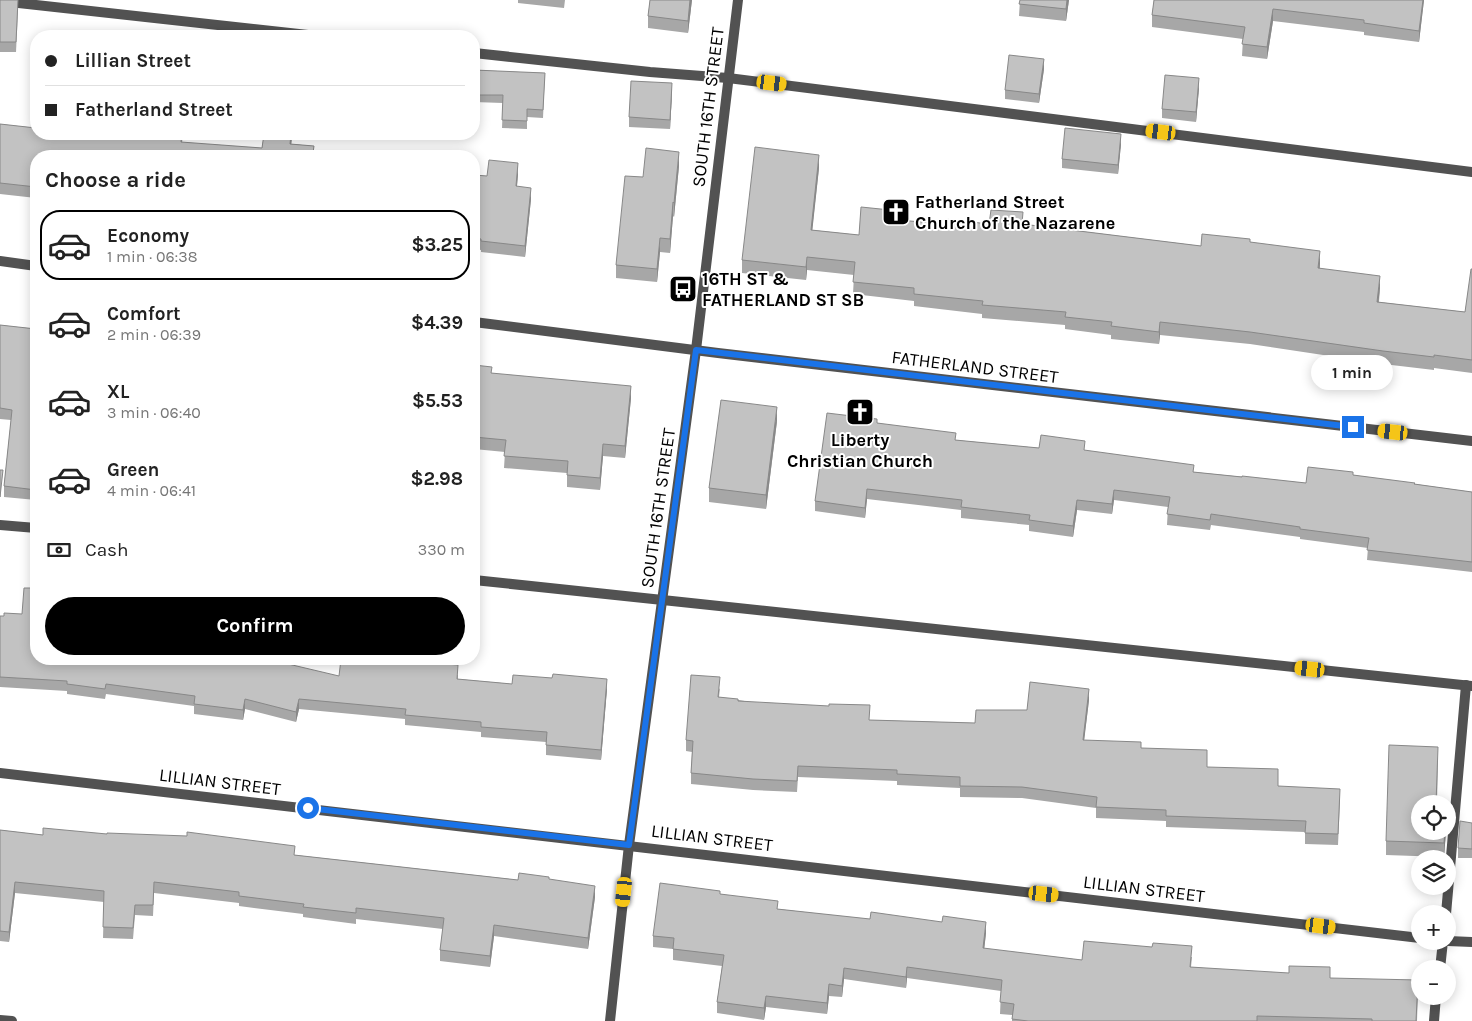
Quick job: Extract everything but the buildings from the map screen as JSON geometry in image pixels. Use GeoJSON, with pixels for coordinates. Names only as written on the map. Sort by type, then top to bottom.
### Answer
{"type":"FeatureCollection","features":[{"type":"Feature","properties":{"kind":"street","name":"SOUTH 16TH STREET"},"geometry":{"type":"LineString","coordinates":[[610,1021],[629,845],[696,350],[738,0]]}},
{"type":"Feature","properties":{"kind":"street"},"geometry":{"type":"LineString","coordinates":[[0,1],[263,30]]}},
{"type":"Feature","properties":{"kind":"street"},"geometry":{"type":"LineString","coordinates":[[480,54],[650,72],[728,78],[1472,172]]}},
{"type":"Feature","properties":{"kind":"street"},"geometry":{"type":"LineString","coordinates":[[0,261],[30,265]]}},
{"type":"Feature","properties":{"kind":"street","name":"FATHERLAND STREET"},"geometry":{"type":"LineString","coordinates":[[480,323],[1472,441]]}},
{"type":"Feature","properties":{"kind":"street"},"geometry":{"type":"LineString","coordinates":[[0,525],[30,528]]}},
{"type":"Feature","properties":{"kind":"street"},"geometry":{"type":"LineString","coordinates":[[480,581],[1469,686],[1447,905]]}},
{"type":"Feature","properties":{"kind":"street","name":"LILLIAN STREET"},"geometry":{"type":"LineString","coordinates":[[0,773],[1411,937]]}},
{"type":"Feature","properties":{"kind":"street"},"geometry":{"type":"LineString","coordinates":[[1456,941],[1472,942]]}},
{"type":"Feature","properties":{"kind":"street"},"geometry":{"type":"LineString","coordinates":[[1434,1021],[1435,1005]]}},
{"type":"Feature","properties":{"kind":"street"},"geometry":{"type":"LineString","coordinates":[[0,1020],[12,1021]]}},
{"type":"Feature","properties":{"kind":"place","name":"Fatherland Street Church of the Nazarene"},"geometry":{"type":"Point","coordinates":[896,212]}},
{"type":"Feature","properties":{"kind":"place","name":"16TH ST & FATHERLAND ST SB"},"geometry":{"type":"Point","coordinates":[683,289]}},
{"type":"Feature","properties":{"kind":"place","name":"Liberty Christian Church"},"geometry":{"type":"Point","coordinates":[860,412]}},
{"type":"Feature","properties":{"kind":"route"},"geometry":{"type":"LineString","coordinates":[[308,808],[629,845],[696,350],[1353,427]]}}]}
